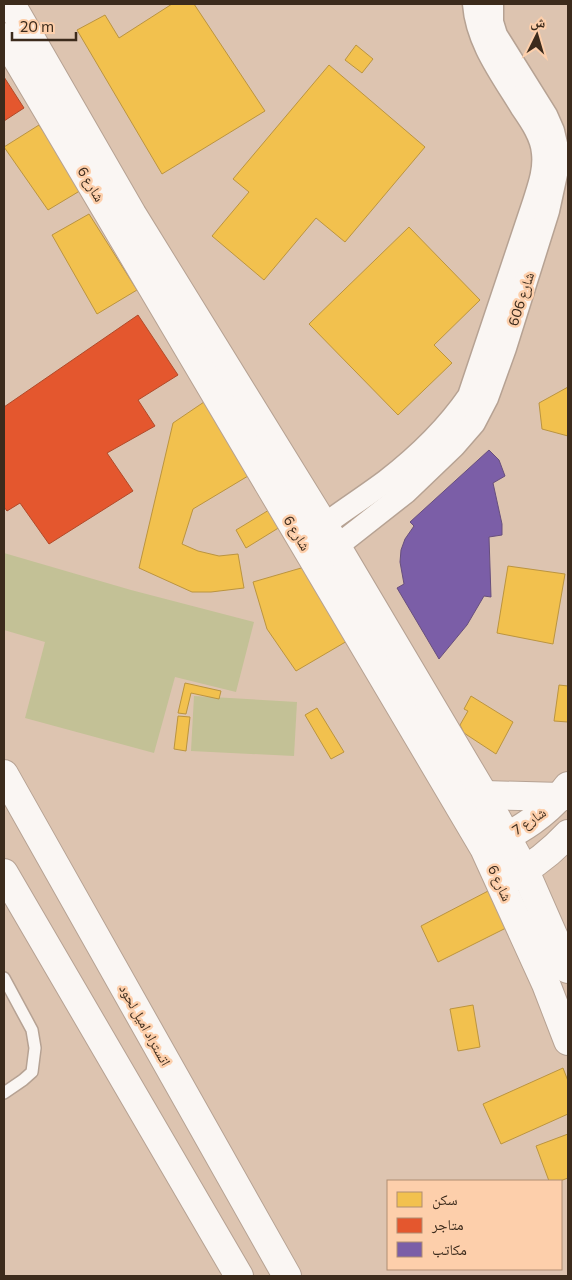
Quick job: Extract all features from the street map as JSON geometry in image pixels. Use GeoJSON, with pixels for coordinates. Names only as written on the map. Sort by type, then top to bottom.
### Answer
{"type":"FeatureCollection","features":[{"type":"Feature","properties":{"kind":"main road","name":"شارع 6"},"geometry":{"type":"LineString","coordinates":[[11,4],[132,214],[330,536],[484,795],[495,843],[500,883],[546,984],[568,1041]]}},
{"type":"Feature","properties":{"kind":"main road","name":"شارع 6"},"geometry":{"type":"LineString","coordinates":[[4,37],[495,843],[524,871],[568,969]]}},
{"type":"Feature","properties":{"kind":"main road","name":"اتستراد اميل لحود"},"geometry":{"type":"LineString","coordinates":[[4,774],[287,1276]]}},
{"type":"Feature","properties":{"kind":"main road","name":"شارع 7"},"geometry":{"type":"LineString","coordinates":[[495,843],[537,818],[564,792]]}},
{"type":"Feature","properties":{"kind":"main road"},"geometry":{"type":"LineString","coordinates":[[484,795],[564,792]]}},
{"type":"Feature","properties":{"kind":"main road"},"geometry":{"type":"LineString","coordinates":[[500,883],[524,871],[559,844],[568,834]]}},
{"type":"Feature","properties":{"kind":"main road"},"geometry":{"type":"LineString","coordinates":[[4,873],[239,1276]]}},
{"type":"Feature","properties":{"kind":"street","name":"شارع 606"},"geometry":{"type":"LineString","coordinates":[[330,536],[406,492],[448,452],[474,423],[493,382],[548,212],[558,165],[550,149],[492,59],[475,21],[474,4]]}},
{"type":"Feature","properties":{"kind":"street","name":"شارع 606"},"geometry":{"type":"LineString","coordinates":[[492,4],[492,22],[496,35],[546,115],[553,131],[550,149]]}},
{"type":"Feature","properties":{"kind":"lane"},"geometry":{"type":"LineString","coordinates":[[4,978],[32,1030],[35,1048],[32,1072],[4,1093]]}},
{"type":"Feature","properties":{"kind":"shaded area"},"geometry":{"type":"Polygon","coordinates":[[[4,553],[131,590],[254,622],[236,692],[175,677],[154,753],[25,718],[45,642],[4,630],[4,553]]]}},
{"type":"Feature","properties":{"kind":"shaded area"},"geometry":{"type":"Polygon","coordinates":[[[194,696],[297,702],[294,756],[191,751],[194,696]]]}},
{"type":"Feature","properties":{"kind":"building: سكن"},"geometry":{"type":"Polygon","coordinates":[[[172,4],[194,4],[265,111],[162,174],[77,30],[105,15],[119,38],[172,4]]]}},
{"type":"Feature","properties":{"kind":"building: سكن"},"geometry":{"type":"Polygon","coordinates":[[[356,45],[373,59],[362,73],[345,60],[356,45]]]}},
{"type":"Feature","properties":{"kind":"building: سكن"},"geometry":{"type":"Polygon","coordinates":[[[329,65],[425,147],[345,242],[316,218],[264,280],[212,236],[249,192],[233,179],[329,65]]]}},
{"type":"Feature","properties":{"kind":"building: سكن"},"geometry":{"type":"Polygon","coordinates":[[[39,125],[83,189],[48,210],[4,147],[39,125]]]}},
{"type":"Feature","properties":{"kind":"building: سكن"},"geometry":{"type":"Polygon","coordinates":[[[89,214],[137,290],[97,314],[52,235],[89,214]]]}},
{"type":"Feature","properties":{"kind":"building: سكن"},"geometry":{"type":"Polygon","coordinates":[[[409,227],[480,300],[434,345],[452,363],[398,415],[309,324],[409,227]]]}},
{"type":"Feature","properties":{"kind":"building: سكن"},"geometry":{"type":"Polygon","coordinates":[[[568,387],[568,436],[542,429],[539,403],[568,387]]]}},
{"type":"Feature","properties":{"kind":"building: سكن"},"geometry":{"type":"Polygon","coordinates":[[[204,402],[253,473],[193,509],[182,544],[198,551],[219,556],[238,554],[244,588],[192,592],[139,568],[173,423],[204,402]]]}},
{"type":"Feature","properties":{"kind":"building: سكن"},"geometry":{"type":"Polygon","coordinates":[[[269,510],[280,527],[246,548],[236,530],[269,510]]]}},
{"type":"Feature","properties":{"kind":"building: سكن"},"geometry":{"type":"Polygon","coordinates":[[[308,566],[354,637],[296,671],[267,629],[253,582],[308,566]]]}},
{"type":"Feature","properties":{"kind":"building: سكن"},"geometry":{"type":"Polygon","coordinates":[[[508,566],[565,574],[553,644],[497,633],[508,566]]]}},
{"type":"Feature","properties":{"kind":"building: سكن"},"geometry":{"type":"Polygon","coordinates":[[[185,683],[221,691],[219,699],[191,693],[186,714],[178,713],[185,683]]]}},
{"type":"Feature","properties":{"kind":"building: سكن"},"geometry":{"type":"Polygon","coordinates":[[[559,685],[568,686],[568,722],[554,721],[559,685]]]}},
{"type":"Feature","properties":{"kind":"building: سكن"},"geometry":{"type":"Polygon","coordinates":[[[471,696],[513,722],[496,754],[464,733],[460,725],[468,711],[464,709],[471,696]]]}},
{"type":"Feature","properties":{"kind":"building: سكن"},"geometry":{"type":"Polygon","coordinates":[[[317,708],[344,752],[331,759],[305,715],[317,708]]]}},
{"type":"Feature","properties":{"kind":"building: سكن"},"geometry":{"type":"Polygon","coordinates":[[[178,716],[190,717],[186,751],[174,749],[178,716]]]}},
{"type":"Feature","properties":{"kind":"building: سكن"},"geometry":{"type":"Polygon","coordinates":[[[490,890],[508,927],[438,962],[421,926],[490,890]]]}},
{"type":"Feature","properties":{"kind":"building: سكن"},"geometry":{"type":"Polygon","coordinates":[[[473,1005],[480,1047],[458,1051],[450,1009],[473,1005]]]}},
{"type":"Feature","properties":{"kind":"building: سكن"},"geometry":{"type":"Polygon","coordinates":[[[563,1068],[568,1081],[568,1114],[501,1144],[483,1104],[563,1068]]]}},
{"type":"Feature","properties":{"kind":"building: سكن"},"geometry":{"type":"Polygon","coordinates":[[[568,1134],[568,1178],[562,1180],[549,1180],[536,1146],[568,1134]]]}},
{"type":"Feature","properties":{"kind":"building: متاجر"},"geometry":{"type":"Polygon","coordinates":[[[4,77],[24,108],[4,121],[4,77]]]}},
{"type":"Feature","properties":{"kind":"building: متاجر"},"geometry":{"type":"Polygon","coordinates":[[[138,315],[178,375],[138,400],[155,426],[107,453],[133,491],[49,544],[20,503],[7,511],[4,507],[4,407],[138,315]]]}},
{"type":"Feature","properties":{"kind":"building: مكاتب"},"geometry":{"type":"Polygon","coordinates":[[[489,450],[499,460],[505,476],[493,483],[502,524],[502,535],[489,537],[491,597],[484,596],[467,625],[439,659],[397,588],[404,584],[400,562],[401,550],[405,539],[414,526],[410,522],[489,450]]]}}]}
